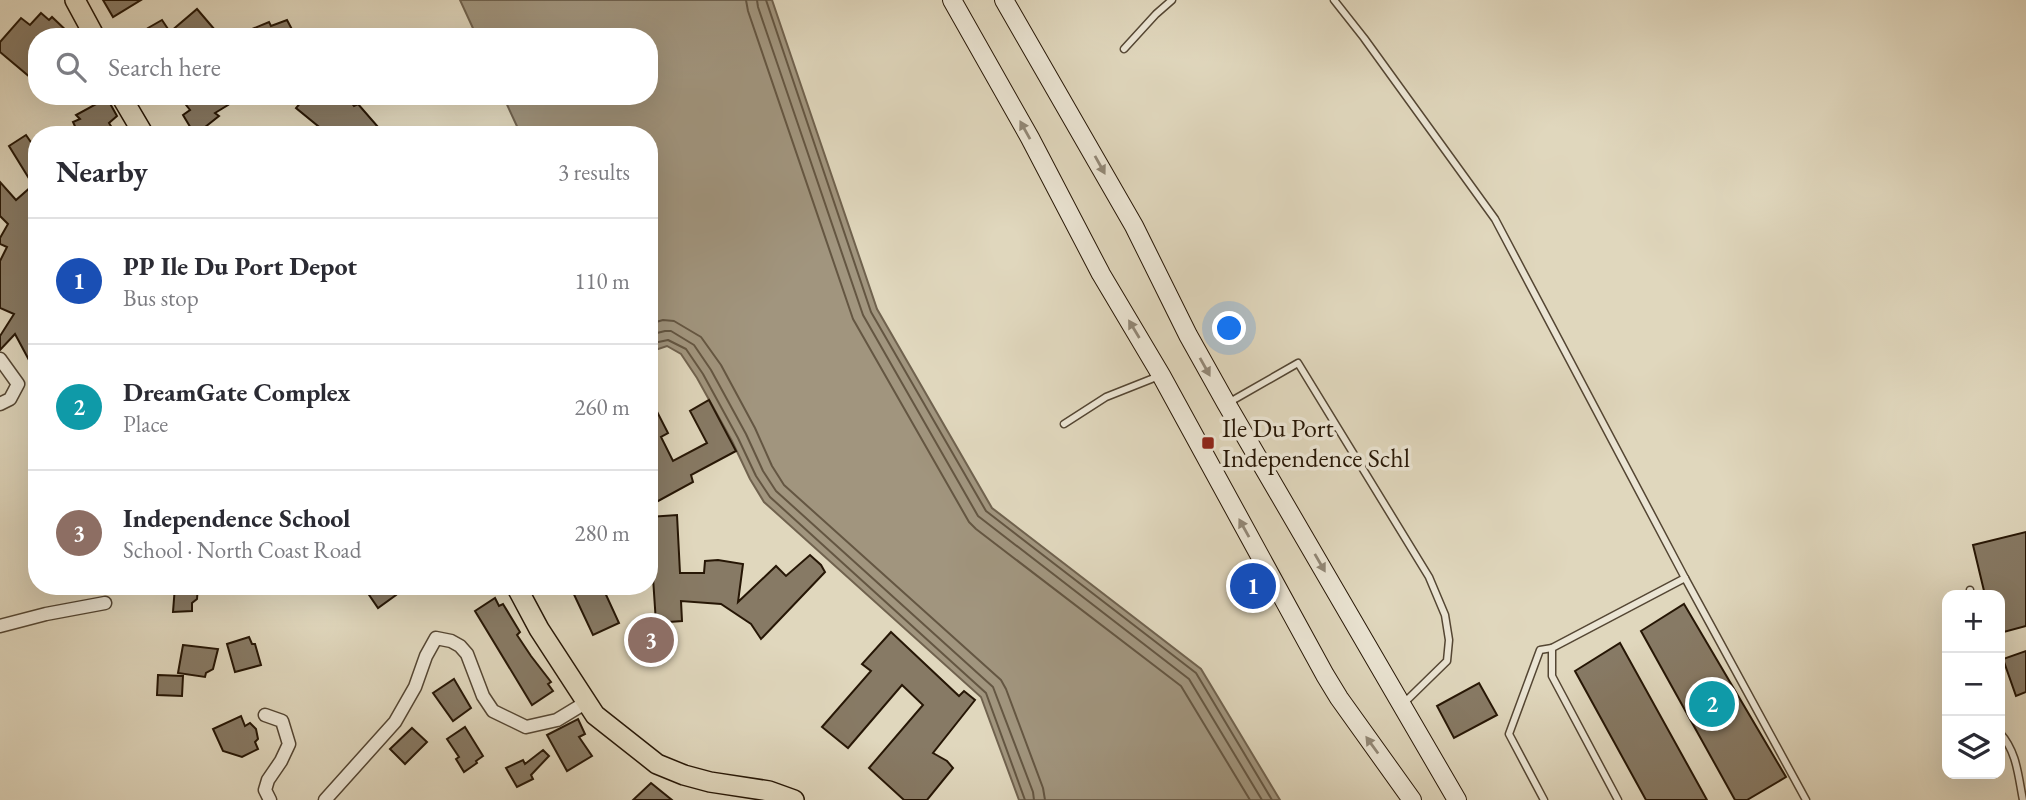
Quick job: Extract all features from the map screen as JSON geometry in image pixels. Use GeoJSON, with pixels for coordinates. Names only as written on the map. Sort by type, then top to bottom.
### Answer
{"type":"FeatureCollection","features":[{"type":"Feature","properties":{"kind":"main road"},"geometry":{"type":"LineString","coordinates":[[75,0],[90,28]]}},
{"type":"Feature","properties":{"kind":"main road"},"geometry":{"type":"LineString","coordinates":[[125,105],[138,126]]}},
{"type":"Feature","properties":{"kind":"main road"},"geometry":{"type":"LineString","coordinates":[[521,595],[539,629],[594,715],[657,764],[710,782],[769,791],[794,800]]}},
{"type":"Feature","properties":{"kind":"street"},"geometry":{"type":"LineString","coordinates":[[952,0],[1325,676],[1412,800]]}},
{"type":"Feature","properties":{"kind":"street"},"geometry":{"type":"LineString","coordinates":[[1004,0],[1133,226],[1226,403],[1457,800]]}},
{"type":"Feature","properties":{"kind":"street"},"geometry":{"type":"LineString","coordinates":[[0,359],[18,384],[10,399],[0,404]]}},
{"type":"Feature","properties":{"kind":"street"},"geometry":{"type":"LineString","coordinates":[[0,626],[105,603]]}},
{"type":"Feature","properties":{"kind":"street"},"geometry":{"type":"LineString","coordinates":[[325,800],[395,722],[415,687],[426,656],[436,638],[451,641],[467,654],[483,696],[492,711],[526,727],[557,720],[585,703]]}},
{"type":"Feature","properties":{"kind":"street"},"geometry":{"type":"LineString","coordinates":[[265,715],[282,721],[289,744],[268,780],[265,790],[270,800]]}},
{"type":"Feature","properties":{"kind":"lane"},"geometry":{"type":"LineString","coordinates":[[1124,49],[1172,0]]}},
{"type":"Feature","properties":{"kind":"lane"},"geometry":{"type":"LineString","coordinates":[[1334,0],[1495,219],[1806,800]]}},
{"type":"Feature","properties":{"kind":"lane"},"geometry":{"type":"LineString","coordinates":[[1226,403],[1298,363],[1429,577],[1445,615],[1447,662],[1402,704]]}},
{"type":"Feature","properties":{"kind":"lane"},"geometry":{"type":"LineString","coordinates":[[1064,424],[1106,397],[1161,375]]}},
{"type":"Feature","properties":{"kind":"lane"},"geometry":{"type":"LineString","coordinates":[[1544,800],[1509,734],[1540,650],[1552,648],[1685,578]]}},
{"type":"Feature","properties":{"kind":"lane"},"geometry":{"type":"LineString","coordinates":[[1552,648],[1552,676],[1618,800]]}},
{"type":"Feature","properties":{"kind":"lane"},"geometry":{"type":"LineString","coordinates":[[2005,738],[2015,759],[2023,800]]}},
{"type":"Feature","properties":{"kind":"water"},"geometry":{"type":"Polygon","coordinates":[[[460,0],[772,0],[877,309],[992,508],[1201,669],[1280,800],[1019,800],[981,697],[764,502],[697,378],[681,354],[667,346],[658,349],[658,126],[517,126],[507,105],[658,105],[658,28],[473,28],[460,0]]]}},
{"type":"Feature","properties":{"kind":"building"},"geometry":{"type":"Polygon","coordinates":[[[103,0],[141,0],[113,17],[103,0]]]}},
{"type":"Feature","properties":{"kind":"building"},"geometry":{"type":"Polygon","coordinates":[[[197,9],[213,28],[175,28],[197,9]]]}},
{"type":"Feature","properties":{"kind":"building"},"geometry":{"type":"Polygon","coordinates":[[[41,13],[49,20],[52,17],[64,28],[28,28],[28,75],[0,52],[0,42],[21,18],[30,25],[41,13]]]}},
{"type":"Feature","properties":{"kind":"building"},"geometry":{"type":"Polygon","coordinates":[[[162,20],[167,28],[148,28],[162,20]]]}},
{"type":"Feature","properties":{"kind":"building"},"geometry":{"type":"Polygon","coordinates":[[[287,20],[291,28],[255,28],[269,22],[271,26],[287,20]]]}},
{"type":"Feature","properties":{"kind":"building"},"geometry":{"type":"Polygon","coordinates":[[[94,105],[111,105],[117,116],[109,123],[111,126],[75,126],[73,122],[80,119],[76,115],[94,105]]]}},
{"type":"Feature","properties":{"kind":"building"},"geometry":{"type":"Polygon","coordinates":[[[186,105],[228,105],[215,113],[219,116],[206,126],[190,126],[183,115],[190,110],[186,105]]]}},
{"type":"Feature","properties":{"kind":"building"},"geometry":{"type":"Polygon","coordinates":[[[298,105],[359,105],[377,126],[318,126],[296,108],[298,105]]]}},
{"type":"Feature","properties":{"kind":"building"},"geometry":{"type":"Polygon","coordinates":[[[26,135],[28,138],[28,177],[9,146],[26,135]]]}},
{"type":"Feature","properties":{"kind":"building"},"geometry":{"type":"Polygon","coordinates":[[[0,182],[16,200],[28,189],[28,358],[15,334],[0,350],[0,336],[14,314],[0,308],[0,261],[7,247],[0,244],[0,238],[8,224],[0,216],[0,182]]]}},
{"type":"Feature","properties":{"kind":"building"},"geometry":{"type":"Polygon","coordinates":[[[709,400],[736,451],[691,475],[693,482],[658,501],[658,414],[668,433],[661,437],[673,461],[707,443],[690,411],[709,400]]]}},
{"type":"Feature","properties":{"kind":"building"},"geometry":{"type":"Polygon","coordinates":[[[677,515],[680,573],[704,573],[705,561],[743,564],[738,602],[776,566],[786,576],[810,555],[825,572],[761,639],[751,624],[721,604],[681,601],[682,621],[656,623],[654,595],[658,595],[658,516],[677,515]]]}},
{"type":"Feature","properties":{"kind":"building"},"geometry":{"type":"Polygon","coordinates":[[[2026,532],[2026,626],[2005,632],[2005,590],[1984,590],[1973,545],[2026,532]]]}},
{"type":"Feature","properties":{"kind":"building"},"geometry":{"type":"Polygon","coordinates":[[[174,595],[197,595],[192,603],[192,611],[173,612],[174,595]]]}},
{"type":"Feature","properties":{"kind":"building"},"geometry":{"type":"Polygon","coordinates":[[[369,595],[396,595],[378,608],[369,595]]]}},
{"type":"Feature","properties":{"kind":"building"},"geometry":{"type":"Polygon","coordinates":[[[574,595],[606,595],[619,623],[593,635],[574,595]]]}},
{"type":"Feature","properties":{"kind":"building"},"geometry":{"type":"Polygon","coordinates":[[[495,598],[499,606],[503,604],[520,632],[517,635],[551,682],[548,684],[553,691],[532,705],[475,611],[495,598]]]}},
{"type":"Feature","properties":{"kind":"building"},"geometry":{"type":"Polygon","coordinates":[[[1684,604],[1786,777],[1747,800],[1735,800],[1641,631],[1684,604]]]}},
{"type":"Feature","properties":{"kind":"building"},"geometry":{"type":"Polygon","coordinates":[[[891,632],[959,696],[964,691],[975,700],[933,753],[953,768],[927,800],[904,800],[869,768],[923,705],[902,685],[848,748],[822,727],[871,671],[862,664],[891,632]]]}},
{"type":"Feature","properties":{"kind":"building"},"geometry":{"type":"Polygon","coordinates":[[[249,637],[252,644],[255,644],[261,665],[235,672],[227,644],[249,637]]]}},
{"type":"Feature","properties":{"kind":"building"},"geometry":{"type":"Polygon","coordinates":[[[1620,643],[1707,800],[1646,800],[1575,671],[1620,643]]]}},
{"type":"Feature","properties":{"kind":"building"},"geometry":{"type":"Polygon","coordinates":[[[183,645],[218,649],[213,669],[206,673],[205,677],[178,673],[183,645]]]}},
{"type":"Feature","properties":{"kind":"building"},"geometry":{"type":"Polygon","coordinates":[[[2026,651],[2026,692],[2016,696],[2005,658],[2026,651]]]}},
{"type":"Feature","properties":{"kind":"building"},"geometry":{"type":"Polygon","coordinates":[[[158,675],[183,676],[182,696],[157,695],[158,675]]]}},
{"type":"Feature","properties":{"kind":"building"},"geometry":{"type":"Polygon","coordinates":[[[454,679],[471,708],[453,721],[433,693],[454,679]]]}},
{"type":"Feature","properties":{"kind":"building"},"geometry":{"type":"Polygon","coordinates":[[[1479,683],[1497,715],[1454,738],[1437,706],[1479,683]]]}},
{"type":"Feature","properties":{"kind":"building"},"geometry":{"type":"Polygon","coordinates":[[[241,716],[245,726],[250,723],[256,729],[258,739],[255,742],[258,749],[242,757],[223,751],[213,729],[241,716]]]}},
{"type":"Feature","properties":{"kind":"building"},"geometry":{"type":"Polygon","coordinates":[[[578,719],[585,734],[579,737],[592,756],[567,771],[547,735],[578,719]]]}},
{"type":"Feature","properties":{"kind":"building"},"geometry":{"type":"Polygon","coordinates":[[[465,727],[483,756],[464,772],[456,759],[459,757],[447,739],[465,727]]]}},
{"type":"Feature","properties":{"kind":"building"},"geometry":{"type":"Polygon","coordinates":[[[412,728],[427,742],[405,764],[390,749],[412,728]]]}},
{"type":"Feature","properties":{"kind":"building"},"geometry":{"type":"Polygon","coordinates":[[[543,750],[549,756],[531,775],[533,779],[517,787],[506,768],[523,760],[525,764],[543,750]]]}},
{"type":"Feature","properties":{"kind":"building"},"geometry":{"type":"Polygon","coordinates":[[[651,783],[672,800],[633,800],[651,783]]]}},
{"type":"Feature","properties":{"kind":"place","name":"Ile Du Port Independence Schl"},"geometry":{"type":"Point","coordinates":[1208,443]}},
{"type":"Feature","properties":{"kind":"place","name":"PP Ile Du Port Depot"},"geometry":{"type":"Point","coordinates":[1253,586]}},
{"type":"Feature","properties":{"kind":"place","name":"Independence School"},"geometry":{"type":"Point","coordinates":[651,640]}},
{"type":"Feature","properties":{"kind":"place","name":"DreamGate Complex"},"geometry":{"type":"Point","coordinates":[1712,704]}}]}
